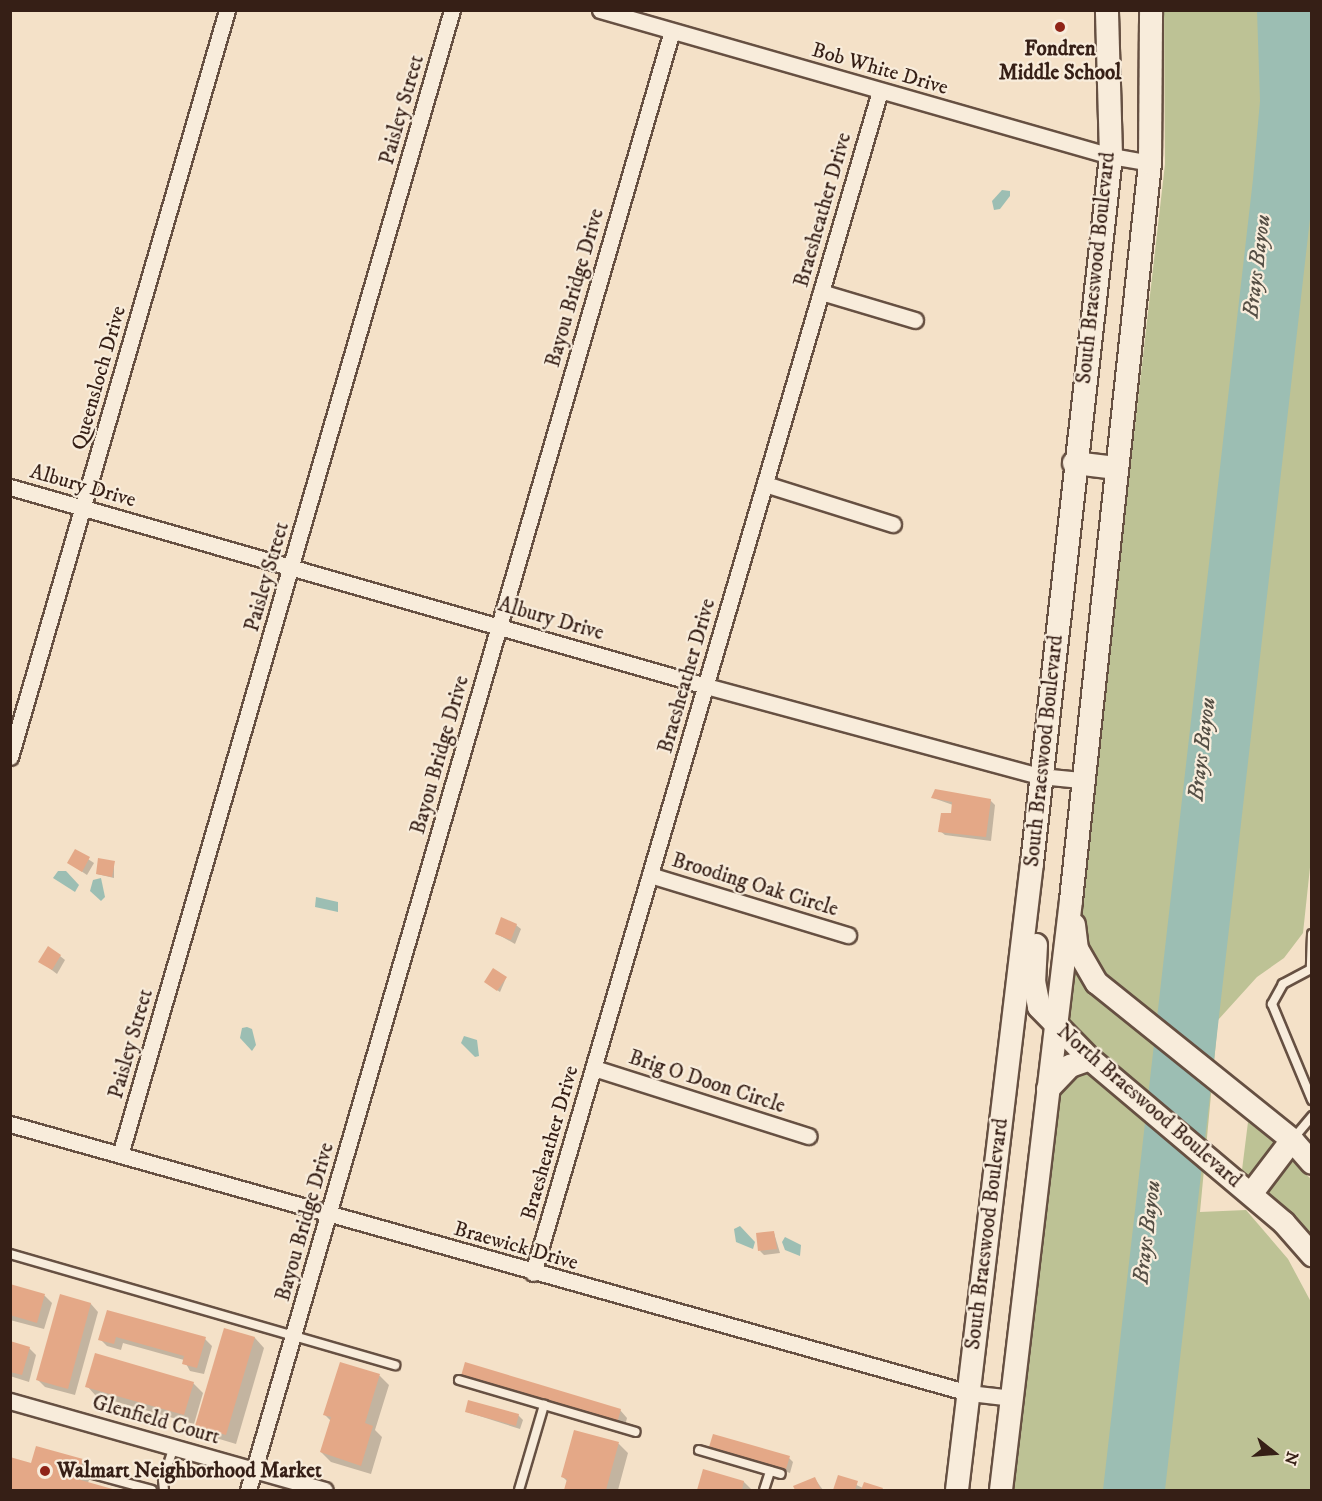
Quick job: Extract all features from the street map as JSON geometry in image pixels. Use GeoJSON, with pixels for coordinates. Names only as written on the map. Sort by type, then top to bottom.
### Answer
{"type":"FeatureCollection","features":[{"type":"Feature","properties":{"kind":"main road","name":"South Braeswood Boulevard"},"geometry":{"type":"LineString","coordinates":[[957,1491],[1032,863],[1074,463],[1111,156],[1107,10]]}},
{"type":"Feature","properties":{"kind":"main road","name":"South Braeswood Boulevard"},"geometry":{"type":"LineString","coordinates":[[1001,1491],[1071,900],[1082,780],[1150,163],[1150,10]]}},
{"type":"Feature","properties":{"kind":"main road"},"geometry":{"type":"LineString","coordinates":[[1074,463],[1116,468]]}},
{"type":"Feature","properties":{"kind":"main road","name":"North Braeswood Boulevard"},"geometry":{"type":"LineString","coordinates":[[1032,863],[1040,897],[1035,994],[1039,1007],[1090,1059],[1284,1223],[1311,1255]]}},
{"type":"Feature","properties":{"kind":"main road"},"geometry":{"type":"LineString","coordinates":[[1071,900],[1077,948],[1087,971],[1122,1006],[1292,1140],[1311,1163]]}},
{"type":"Feature","properties":{"kind":"main road"},"geometry":{"type":"LineString","coordinates":[[1047,1089],[1070,1066],[1090,1059]]}},
{"type":"Feature","properties":{"kind":"main road"},"geometry":{"type":"LineString","coordinates":[[1251,1194],[1292,1140]]}},
{"type":"Feature","properties":{"kind":"street","name":"Queensloch Drive"},"geometry":{"type":"LineString","coordinates":[[10,757],[227,10]]}},
{"type":"Feature","properties":{"kind":"street","name":"Paisley Street"},"geometry":{"type":"LineString","coordinates":[[120,1155],[293,565],[452,10]]}},
{"type":"Feature","properties":{"kind":"street","name":"Bob White Drive"},"geometry":{"type":"LineString","coordinates":[[600,10],[1111,156],[1150,163]]}},
{"type":"Feature","properties":{"kind":"street","name":"Bayou Bridge Drive"},"geometry":{"type":"LineString","coordinates":[[248,1491],[672,31]]}},
{"type":"Feature","properties":{"kind":"street","name":"Braesheather Drive"},"geometry":{"type":"LineString","coordinates":[[533,1273],[880,91]]}},
{"type":"Feature","properties":{"kind":"street"},"geometry":{"type":"LineString","coordinates":[[821,292],[915,320]]}},
{"type":"Feature","properties":{"kind":"street"},"geometry":{"type":"LineString","coordinates":[[765,484],[893,524]]}},
{"type":"Feature","properties":{"kind":"street","name":"Albury Drive"},"geometry":{"type":"LineString","coordinates":[[10,487],[293,565],[706,686],[1040,776],[1082,780]]}},
{"type":"Feature","properties":{"kind":"street","name":"Brooding Oak Circle"},"geometry":{"type":"LineString","coordinates":[[650,875],[849,935]]}},
{"type":"Feature","properties":{"kind":"street","name":"Brig O Doon Circle"},"geometry":{"type":"LineString","coordinates":[[594,1068],[808,1136]]}},
{"type":"Feature","properties":{"kind":"street","name":"Braewick Drive"},"geometry":{"type":"LineString","coordinates":[[10,1124],[533,1273],[969,1393],[1012,1398]]}},
{"type":"Feature","properties":{"kind":"street","name":"Glenfield Court"},"geometry":{"type":"LineString","coordinates":[[10,1401],[325,1491]]}},
{"type":"Feature","properties":{"kind":"lane"},"geometry":{"type":"LineString","coordinates":[[1311,934],[1311,969],[1283,984],[1272,1004],[1311,1100]]}},
{"type":"Feature","properties":{"kind":"lane"},"geometry":{"type":"LineString","coordinates":[[1292,1140],[1311,1116]]}},
{"type":"Feature","properties":{"kind":"lane"},"geometry":{"type":"LineString","coordinates":[[10,1254],[395,1365]]}},
{"type":"Feature","properties":{"kind":"lane"},"geometry":{"type":"LineString","coordinates":[[459,1380],[636,1432]]}},
{"type":"Feature","properties":{"kind":"lane"},"geometry":{"type":"LineString","coordinates":[[519,1491],[544,1405]]}},
{"type":"Feature","properties":{"kind":"lane"},"geometry":{"type":"LineString","coordinates":[[164,1491],[163,1480],[174,1446]]}},
{"type":"Feature","properties":{"kind":"lane"},"geometry":{"type":"LineString","coordinates":[[699,1450],[781,1474]]}},
{"type":"Feature","properties":{"kind":"lane"},"geometry":{"type":"LineString","coordinates":[[764,1491],[770,1471]]}},
{"type":"Feature","properties":{"kind":"lane"},"geometry":{"type":"LineString","coordinates":[[89,1473],[152,1491]]}},
{"type":"Feature","properties":{"kind":"green space"},"geometry":{"type":"Polygon","coordinates":[[[1164,11],[1311,11],[1311,858],[1303,933],[1284,958],[1257,977],[1218,1020],[1200,1212],[1246,1210],[1288,1259],[1311,1302],[1311,1490],[1013,1490],[1165,164],[1164,11]]]}},
{"type":"Feature","properties":{"kind":"green space"},"geometry":{"type":"Polygon","coordinates":[[[1248,1122],[1275,1143],[1249,1176],[1242,1170],[1248,1122]]]}},
{"type":"Feature","properties":{"kind":"green space"},"geometry":{"type":"Polygon","coordinates":[[[1291,1160],[1311,1179],[1311,1243],[1267,1193],[1291,1160]]]}},
{"type":"Feature","properties":{"kind":"water","name":"Brays Bayou"},"geometry":{"type":"Polygon","coordinates":[[[1257,11],[1311,11],[1311,210],[1165,1490],[1103,1490],[1253,179],[1260,101],[1257,11]]]}},
{"type":"Feature","properties":{"kind":"water"},"geometry":{"type":"Polygon","coordinates":[[[1002,190],[1010,191],[1010,196],[1000,209],[994,210],[992,201],[1002,190]]]}},
{"type":"Feature","properties":{"kind":"water"},"geometry":{"type":"Polygon","coordinates":[[[58,871],[66,871],[79,885],[75,892],[53,878],[58,871]]]}},
{"type":"Feature","properties":{"kind":"water"},"geometry":{"type":"Polygon","coordinates":[[[101,878],[105,897],[101,901],[90,891],[93,880],[101,878]]]}},
{"type":"Feature","properties":{"kind":"water"},"geometry":{"type":"Polygon","coordinates":[[[316,897],[338,902],[338,912],[315,907],[316,897]]]}},
{"type":"Feature","properties":{"kind":"water"},"geometry":{"type":"Polygon","coordinates":[[[242,1028],[252,1029],[256,1045],[252,1051],[240,1038],[242,1028]]]}},
{"type":"Feature","properties":{"kind":"water"},"geometry":{"type":"Polygon","coordinates":[[[464,1036],[477,1040],[479,1056],[475,1057],[461,1043],[464,1036]]]}},
{"type":"Feature","properties":{"kind":"water"},"geometry":{"type":"Polygon","coordinates":[[[740,1226],[755,1242],[753,1249],[736,1242],[734,1229],[740,1226]]]}},
{"type":"Feature","properties":{"kind":"water"},"geometry":{"type":"Polygon","coordinates":[[[785,1237],[801,1245],[800,1256],[785,1250],[782,1242],[785,1237]]]}},
{"type":"Feature","properties":{"kind":"building"},"geometry":{"type":"Polygon","coordinates":[[[935,789],[991,799],[986,837],[938,832],[941,813],[951,813],[952,802],[931,798],[935,789]]]}},
{"type":"Feature","properties":{"kind":"building"},"geometry":{"type":"Polygon","coordinates":[[[75,849],[90,857],[82,872],[67,863],[75,849]]]}},
{"type":"Feature","properties":{"kind":"building"},"geometry":{"type":"Polygon","coordinates":[[[98,858],[115,861],[112,877],[96,874],[98,858]]]}},
{"type":"Feature","properties":{"kind":"building"},"geometry":{"type":"Polygon","coordinates":[[[501,917],[517,924],[511,940],[495,934],[501,917]]]}},
{"type":"Feature","properties":{"kind":"building"},"geometry":{"type":"Polygon","coordinates":[[[48,946],[61,955],[52,970],[38,962],[48,946]]]}},
{"type":"Feature","properties":{"kind":"building"},"geometry":{"type":"Polygon","coordinates":[[[493,968],[507,977],[497,991],[484,982],[493,968]]]}},
{"type":"Feature","properties":{"kind":"building"},"geometry":{"type":"Polygon","coordinates":[[[774,1231],[777,1249],[758,1251],[756,1233],[774,1231]]]}},
{"type":"Feature","properties":{"kind":"building"},"geometry":{"type":"Polygon","coordinates":[[[10,1284],[45,1294],[37,1323],[10,1315],[10,1284]]]}},
{"type":"Feature","properties":{"kind":"building"},"geometry":{"type":"Polygon","coordinates":[[[60,1294],[91,1303],[68,1389],[36,1380],[60,1294]]]}},
{"type":"Feature","properties":{"kind":"building"},"geometry":{"type":"Polygon","coordinates":[[[107,1310],[206,1337],[197,1368],[182,1364],[184,1356],[116,1337],[114,1344],[98,1340],[107,1310]]]}},
{"type":"Feature","properties":{"kind":"building"},"geometry":{"type":"Polygon","coordinates":[[[224,1328],[255,1337],[226,1435],[195,1426],[224,1328]]]}},
{"type":"Feature","properties":{"kind":"building"},"geometry":{"type":"Polygon","coordinates":[[[10,1341],[30,1347],[22,1375],[10,1372],[10,1341]]]}},
{"type":"Feature","properties":{"kind":"building"},"geometry":{"type":"Polygon","coordinates":[[[95,1353],[194,1382],[184,1415],[85,1387],[95,1353]]]}},
{"type":"Feature","properties":{"kind":"building"},"geometry":{"type":"Polygon","coordinates":[[[340,1362],[380,1374],[365,1423],[373,1426],[361,1466],[320,1452],[331,1417],[323,1415],[340,1362]]]}},
{"type":"Feature","properties":{"kind":"building"},"geometry":{"type":"Polygon","coordinates":[[[465,1362],[621,1409],[617,1423],[461,1376],[465,1362]]]}},
{"type":"Feature","properties":{"kind":"building"},"geometry":{"type":"Polygon","coordinates":[[[468,1400],[519,1414],[516,1426],[465,1412],[468,1400]]]}},
{"type":"Feature","properties":{"kind":"building"},"geometry":{"type":"Polygon","coordinates":[[[574,1430],[619,1442],[606,1490],[564,1490],[567,1479],[561,1477],[574,1430]]]}},
{"type":"Feature","properties":{"kind":"building"},"geometry":{"type":"Polygon","coordinates":[[[713,1434],[790,1456],[786,1469],[709,1447],[713,1434]]]}},
{"type":"Feature","properties":{"kind":"building","name":"Walmart Neighborhood Market"},"geometry":{"type":"Polygon","coordinates":[[[36,1446],[83,1459],[77,1479],[116,1490],[10,1490],[10,1457],[31,1463],[36,1446]]]}},
{"type":"Feature","properties":{"kind":"building"},"geometry":{"type":"Polygon","coordinates":[[[703,1469],[744,1481],[742,1490],[697,1490],[703,1469]]]}},
{"type":"Feature","properties":{"kind":"building"},"geometry":{"type":"Polygon","coordinates":[[[838,1475],[858,1481],[855,1490],[833,1490],[838,1475]]]}},
{"type":"Feature","properties":{"kind":"building"},"geometry":{"type":"Polygon","coordinates":[[[815,1477],[821,1490],[795,1490],[793,1486],[815,1477]]]}},
{"type":"Feature","properties":{"kind":"building"},"geometry":{"type":"Polygon","coordinates":[[[864,1482],[883,1488],[882,1490],[861,1490],[864,1482]]]}},
{"type":"Feature","properties":{"kind":"place","name":"Fondren Middle School"},"geometry":{"type":"Point","coordinates":[1060,27]}},
{"type":"Feature","properties":{"kind":"place","name":"Walmart Neighborhood Market"},"geometry":{"type":"Point","coordinates":[45,1471]}}]}
